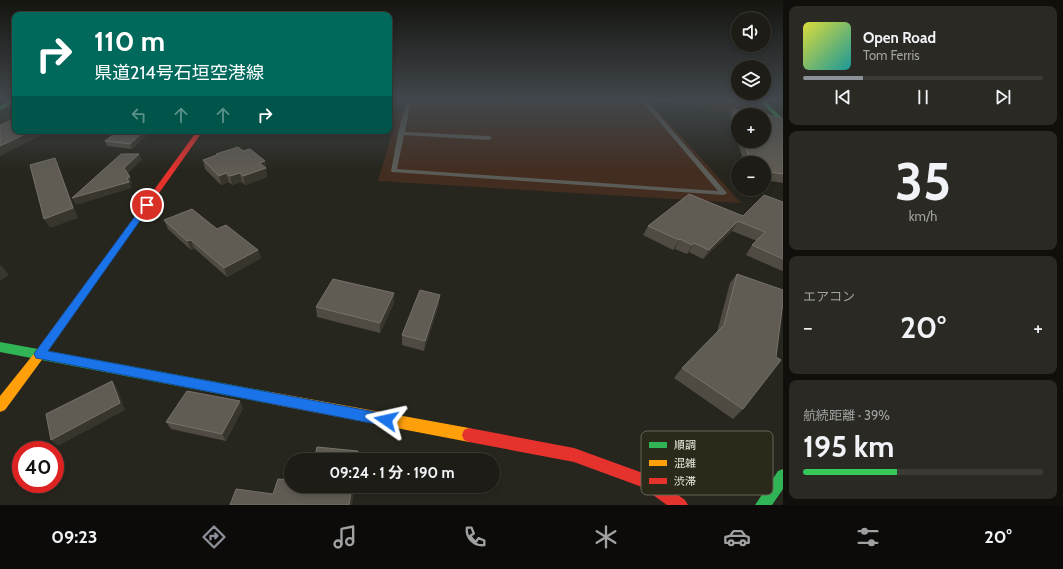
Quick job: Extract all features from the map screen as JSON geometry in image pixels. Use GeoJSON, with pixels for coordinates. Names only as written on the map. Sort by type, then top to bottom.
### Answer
{"type":"FeatureCollection","features":[{"type":"Feature","properties":{"kind":"main road"},"geometry":{"type":"LineString","coordinates":[[0,406],[40,354],[198,134]]}},
{"type":"Feature","properties":{"kind":"main road"},"geometry":{"type":"LineString","coordinates":[[0,348],[40,354],[574,454],[641,478]]}},
{"type":"Feature","properties":{"kind":"main road"},"geometry":{"type":"LineString","coordinates":[[773,490],[783,476]]}},
{"type":"Feature","properties":{"kind":"main road"},"geometry":{"type":"LineString","coordinates":[[666,495],[680,505]]}},
{"type":"Feature","properties":{"kind":"main road"},"geometry":{"type":"LineString","coordinates":[[763,505],[770,495]]}},
{"type":"Feature","properties":{"kind":"lane"},"geometry":{"type":"LineString","coordinates":[[404,124],[394,171],[724,193],[664,124]]}},
{"type":"Feature","properties":{"kind":"lane"},"geometry":{"type":"LineString","coordinates":[[401,133],[489,138]]}},
{"type":"Feature","properties":{"kind":"shaded area"},"geometry":{"type":"Polygon","coordinates":[[[395,124],[670,124],[731,192],[731,196],[735,196],[741,203],[378,181],[395,124]]]}},
{"type":"Feature","properties":{"kind":"building"},"geometry":{"type":"Polygon","coordinates":[[[12,124],[12,134],[26,134],[0,146],[0,125],[12,124]]]}},
{"type":"Feature","properties":{"kind":"building"},"geometry":{"type":"Polygon","coordinates":[[[771,124],[783,124],[783,174],[771,172],[771,156],[748,156],[746,148],[771,148],[771,124]]]}},
{"type":"Feature","properties":{"kind":"building"},"geometry":{"type":"Polygon","coordinates":[[[114,134],[141,134],[130,144],[105,141],[114,134]]]}},
{"type":"Feature","properties":{"kind":"building"},"geometry":{"type":"Polygon","coordinates":[[[238,147],[243,151],[250,149],[265,161],[259,163],[266,168],[243,176],[240,173],[230,176],[226,173],[219,176],[203,160],[217,155],[216,154],[238,147]]]}},
{"type":"Feature","properties":{"kind":"building"},"geometry":{"type":"Polygon","coordinates":[[[121,154],[139,154],[124,168],[130,177],[127,178],[129,182],[72,198],[121,154]]]}},
{"type":"Feature","properties":{"kind":"building"},"geometry":{"type":"Polygon","coordinates":[[[55,158],[73,208],[44,219],[30,165],[55,158]]]}},
{"type":"Feature","properties":{"kind":"building"},"geometry":{"type":"Polygon","coordinates":[[[689,194],[743,216],[763,196],[767,196],[783,202],[783,259],[752,245],[765,232],[738,221],[709,250],[694,243],[692,245],[680,239],[679,240],[648,226],[689,194]]]}},
{"type":"Feature","properties":{"kind":"building"},"geometry":{"type":"Polygon","coordinates":[[[192,209],[217,229],[226,225],[258,250],[224,268],[191,240],[187,241],[164,220],[192,209]]]}},
{"type":"Feature","properties":{"kind":"building"},"geometry":{"type":"Polygon","coordinates":[[[737,274],[783,290],[783,302],[776,357],[781,360],[743,409],[682,368],[724,325],[737,274]]]}},
{"type":"Feature","properties":{"kind":"building"},"geometry":{"type":"Polygon","coordinates":[[[333,279],[394,293],[380,323],[316,307],[333,279]]]}},
{"type":"Feature","properties":{"kind":"building"},"geometry":{"type":"Polygon","coordinates":[[[420,290],[440,295],[425,341],[402,335],[420,290]]]}},
{"type":"Feature","properties":{"kind":"building"},"geometry":{"type":"Polygon","coordinates":[[[112,381],[120,403],[51,440],[46,414],[112,381]]]}},
{"type":"Feature","properties":{"kind":"building"},"geometry":{"type":"Polygon","coordinates":[[[187,391],[240,401],[222,434],[166,422],[187,391]]]}},
{"type":"Feature","properties":{"kind":"building"},"geometry":{"type":"Polygon","coordinates":[[[317,447],[358,451],[358,453],[316,453],[317,447]]]}},
{"type":"Feature","properties":{"kind":"building"},"geometry":{"type":"Polygon","coordinates":[[[278,479],[284,479],[284,493],[351,493],[349,505],[230,505],[236,489],[273,494],[278,479]]]}},
{"type":"Feature","properties":{"kind":"traffic: fast"},"geometry":{"type":"LineString","coordinates":[[0,347],[271,398]]}},
{"type":"Feature","properties":{"kind":"traffic: fast"},"geometry":{"type":"LineString","coordinates":[[773,490],[783,476]]}},
{"type":"Feature","properties":{"kind":"traffic: fast"},"geometry":{"type":"LineString","coordinates":[[763,505],[770,495]]}},
{"type":"Feature","properties":{"kind":"traffic: slow"},"geometry":{"type":"LineString","coordinates":[[0,406],[40,354],[100,270]]}},
{"type":"Feature","properties":{"kind":"traffic: slow"},"geometry":{"type":"LineString","coordinates":[[271,398],[469,435]]}},
{"type":"Feature","properties":{"kind":"traffic: jam"},"geometry":{"type":"LineString","coordinates":[[100,270],[198,134]]}},
{"type":"Feature","properties":{"kind":"traffic: jam"},"geometry":{"type":"LineString","coordinates":[[469,435],[574,455],[641,479]]}},
{"type":"Feature","properties":{"kind":"traffic: jam"},"geometry":{"type":"LineString","coordinates":[[666,495],[680,505]]}},
{"type":"Feature","properties":{"kind":"route"},"geometry":{"type":"LineString","coordinates":[[147,205],[40,354],[386,420]]}}]}
